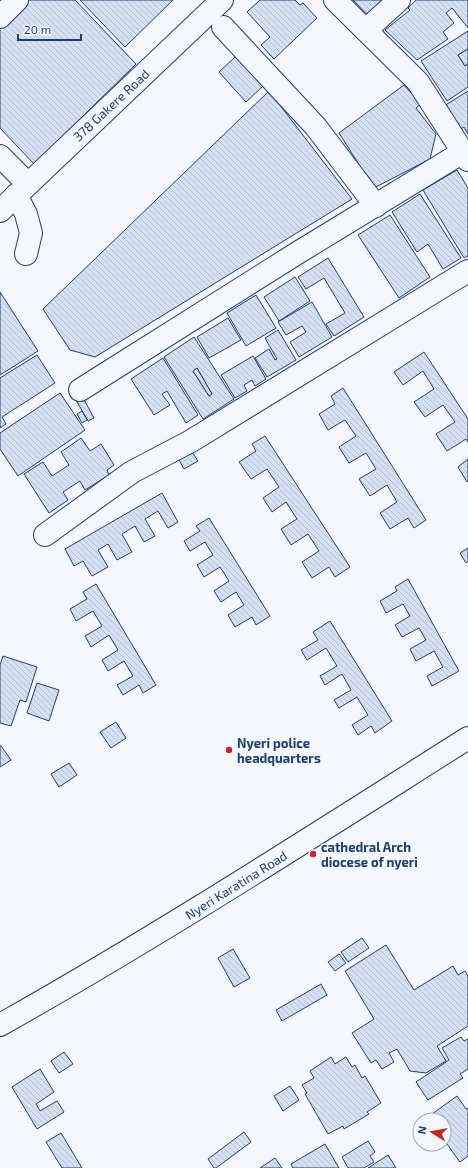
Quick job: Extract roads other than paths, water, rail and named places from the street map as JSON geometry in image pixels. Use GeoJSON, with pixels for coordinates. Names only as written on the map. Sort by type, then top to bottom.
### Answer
{"type":"FeatureCollection","features":[{"type":"Feature","properties":{"kind":"main road"},"geometry":{"type":"LineString","coordinates":[[0,17],[17,0]]}},
{"type":"Feature","properties":{"kind":"main road"},"geometry":{"type":"LineString","coordinates":[[80,390],[376,206],[466,156],[418,82],[336,0]]}},
{"type":"Feature","properties":{"kind":"main road"},"geometry":{"type":"LineString","coordinates":[[366,30],[399,0]]}},
{"type":"Feature","properties":{"kind":"main road"},"geometry":{"type":"LineString","coordinates":[[218,4],[223,27],[223,52]]}},
{"type":"Feature","properties":{"kind":"main road","name":"378 Gakere Road"},"geometry":{"type":"LineString","coordinates":[[0,211],[218,4]]}},
{"type":"Feature","properties":{"kind":"main road"},"geometry":{"type":"LineString","coordinates":[[223,27],[316,127],[376,206]]}},
{"type":"Feature","properties":{"kind":"main road"},"geometry":{"type":"LineString","coordinates":[[0,156],[22,190],[31,233],[26,254]]}},
{"type":"Feature","properties":{"kind":"main road"},"geometry":{"type":"LineString","coordinates":[[45,535],[132,472],[191,441],[468,271]]}},
{"type":"Feature","properties":{"kind":"main road","name":"Nyeri Karatina Road"},"geometry":{"type":"LineString","coordinates":[[0,1025],[78,981],[192,912],[468,738]]}},
{"type":"Feature","properties":{"kind":"place","name":"Nyeri police headquarters"},"geometry":{"type":"Point","coordinates":[229,750]}},
{"type":"Feature","properties":{"kind":"place","name":"cathedral Arch diocese of nyeri"},"geometry":{"type":"Point","coordinates":[313,854]}}]}
